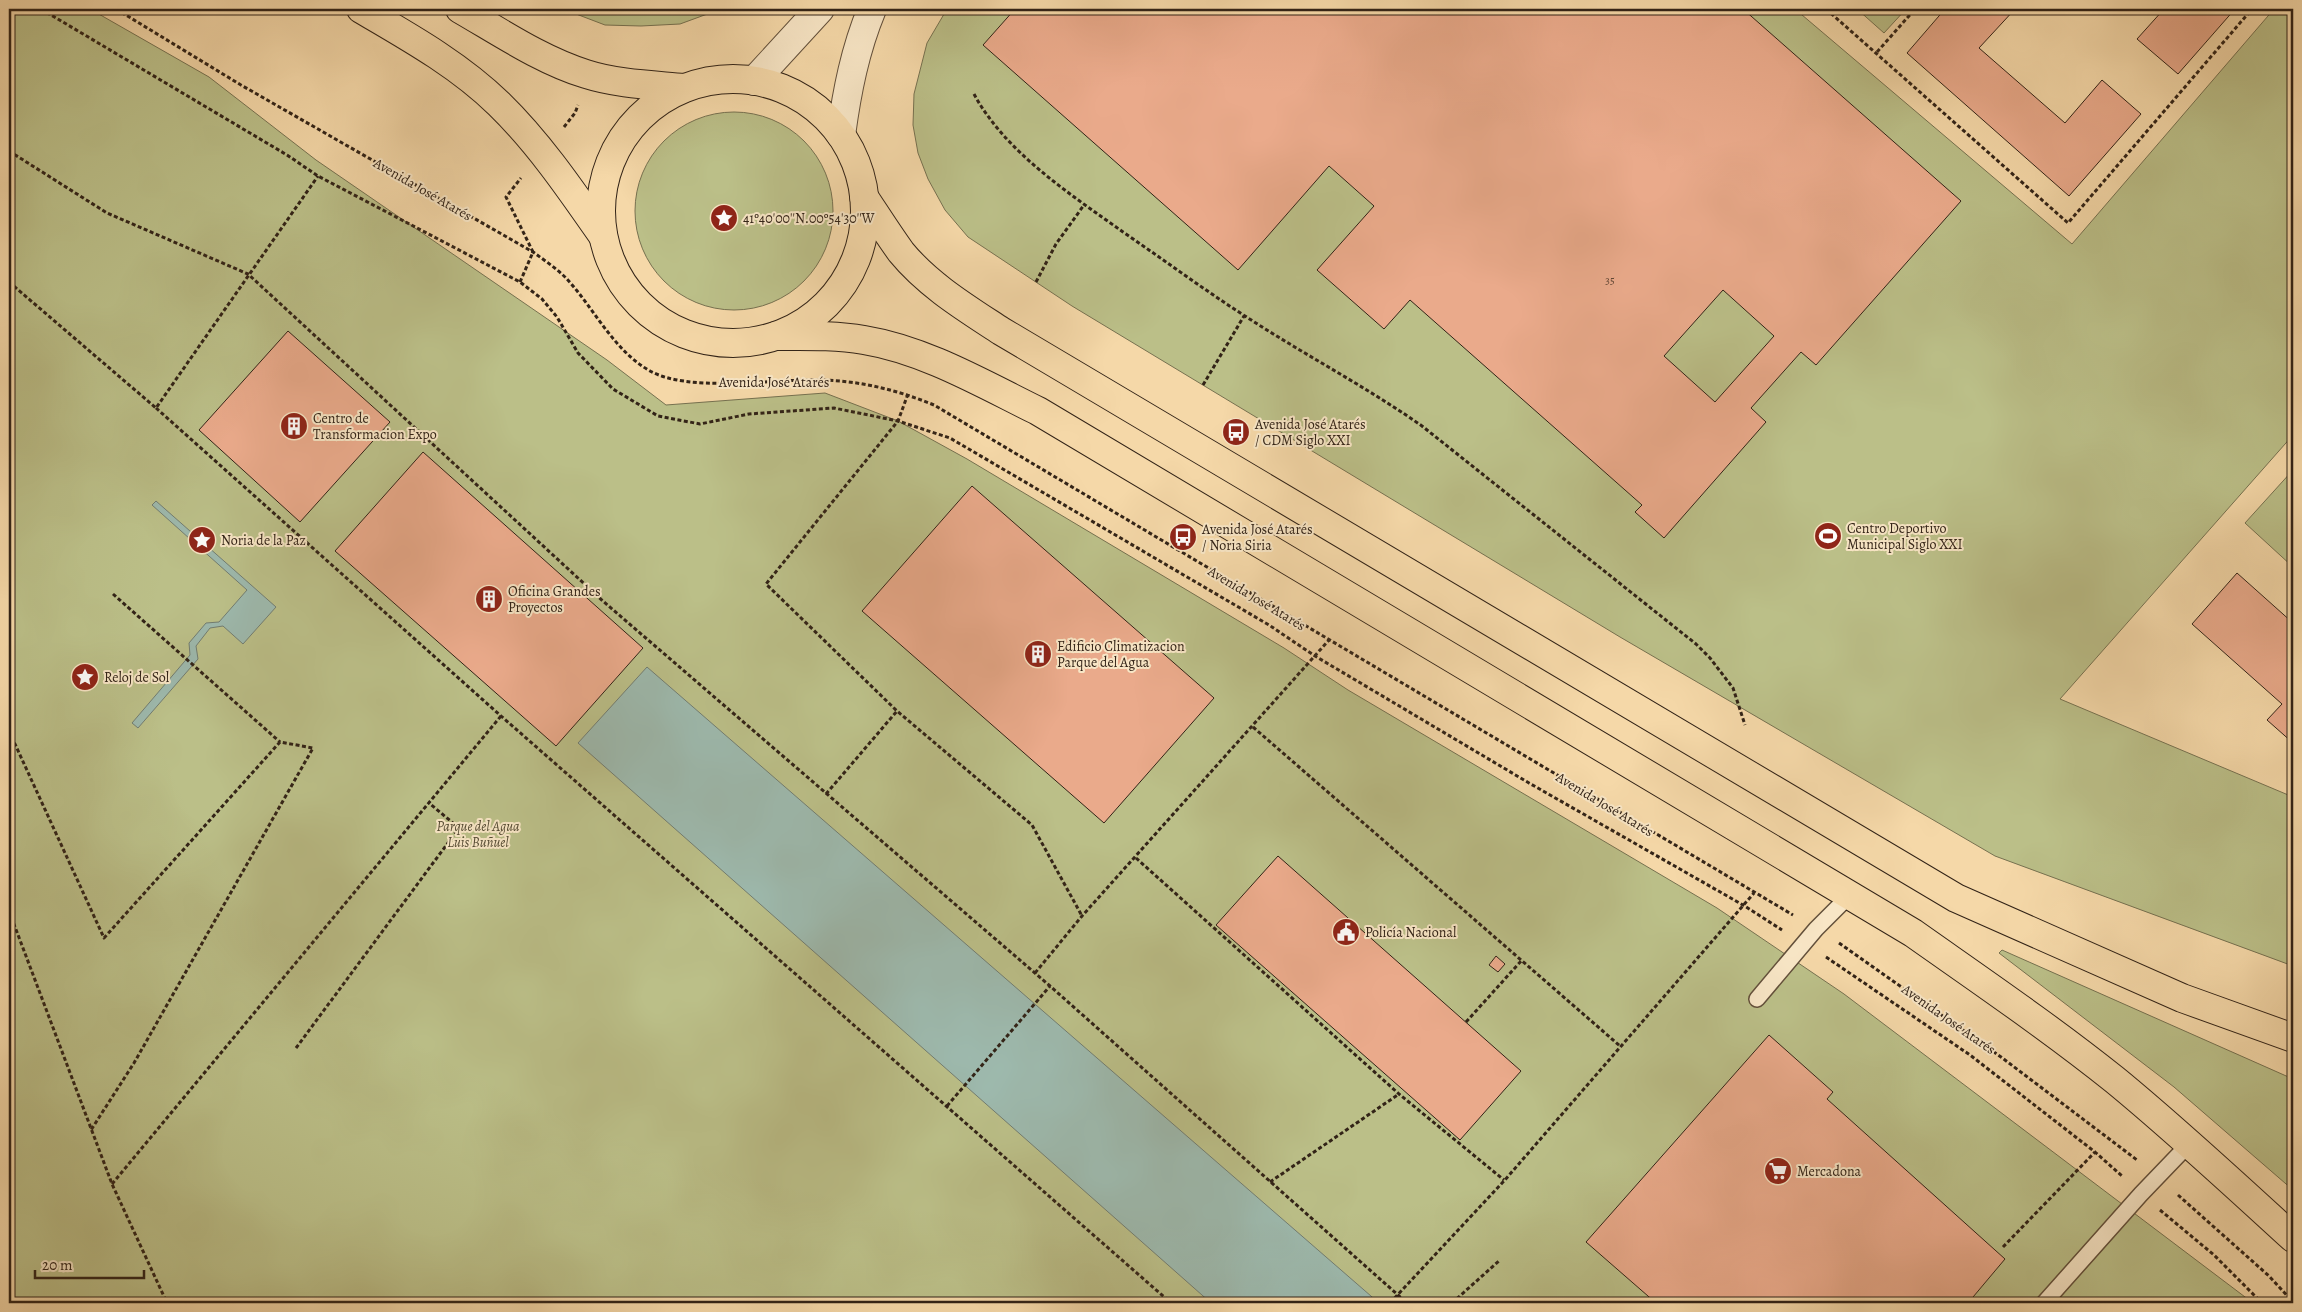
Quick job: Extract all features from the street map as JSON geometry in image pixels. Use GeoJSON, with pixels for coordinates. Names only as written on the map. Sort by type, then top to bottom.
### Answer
{"type":"FeatureCollection","features":[{"type":"Feature","properties":{"kind":"main road"},"geometry":{"type":"LineString","coordinates":[[361,9],[419,43],[498,102],[542,152],[603,236]]}},
{"type":"Feature","properties":{"kind":"main road"},"geometry":{"type":"LineString","coordinates":[[460,9],[552,60],[587,74],[634,83],[684,88]]}},
{"type":"Feature","properties":{"kind":"main road"},"geometry":{"type":"LineString","coordinates":[[776,336],[808,321],[834,296],[853,266],[864,233],[864,197],[857,164],[841,135],[817,109],[787,90],[754,81],[719,80],[684,88],[652,106],[627,132],[610,164],[601,199],[603,236],[615,271],[636,302],[666,326],[701,340],[739,344],[776,336],[836,336],[865,340],[895,347],[979,382],[1038,411],[1913,933],[1990,987],[2114,1080],[2189,1144],[2293,1238]]}},
{"type":"Feature","properties":{"kind":"main road"},"geometry":{"type":"LineString","coordinates":[[864,197],[902,253],[924,276],[950,297],[1001,331],[1830,824],[1956,898],[2182,998],[2293,1038]]}},
{"type":"Feature","properties":{"kind":"street"},"geometry":{"type":"LineString","coordinates":[[754,81],[820,9]]}},
{"type":"Feature","properties":{"kind":"street"},"geometry":{"type":"LineString","coordinates":[[841,135],[854,61],[872,9]]}},
{"type":"Feature","properties":{"kind":"lane"},"geometry":{"type":"LineString","coordinates":[[1757,999],[1816,929],[1850,895]]}},
{"type":"Feature","properties":{"kind":"lane"},"geometry":{"type":"LineString","coordinates":[[2044,1303],[2157,1176],[2189,1144]]}},
{"type":"Feature","properties":{"kind":"path"},"geometry":{"type":"LineString","coordinates":[[41,9],[318,176],[520,282],[542,299],[557,317],[578,353],[613,389],[658,416],[700,424],[748,414],[834,408],[898,421],[950,438],[1269,625],[1315,656],[1537,788],[1743,905],[1845,969],[1970,1055],[2095,1152],[2141,1194],[2214,1255],[2262,1303]]}},
{"type":"Feature","properties":{"kind":"path","name":"Avenida José Atarés"},"geometry":{"type":"LineString","coordinates":[[116,9],[241,85],[533,252],[566,278],[619,345],[650,371],[676,380],[741,384],[813,380],[868,385],[908,394],[934,404],[1816,929],[1868,962],[2002,1056],[2157,1176],[2269,1276],[2293,1302]]}},
{"type":"Feature","properties":{"kind":"path"},"geometry":{"type":"LineString","coordinates":[[1877,52],[1916,9]]}},
{"type":"Feature","properties":{"kind":"path"},"geometry":{"type":"LineString","coordinates":[[1829,10],[2068,223],[2252,9]]}},
{"type":"Feature","properties":{"kind":"path"},"geometry":{"type":"LineString","coordinates":[[974,94],[993,125],[1013,146],[1084,204],[1244,316],[1390,404],[1422,426],[1696,644],[1710,658],[1733,688],[1745,725]]}},
{"type":"Feature","properties":{"kind":"path"},"geometry":{"type":"LineString","coordinates":[[9,151],[107,212],[248,274],[604,602],[1050,986],[1408,1303]]}},
{"type":"Feature","properties":{"kind":"path"},"geometry":{"type":"LineString","coordinates":[[156,408],[318,176]]}},
{"type":"Feature","properties":{"kind":"path"},"geometry":{"type":"LineString","coordinates":[[1036,282],[1056,244],[1084,204]]}},
{"type":"Feature","properties":{"kind":"path"},"geometry":{"type":"LineString","coordinates":[[9,282],[156,408],[501,716],[1171,1303]]}},
{"type":"Feature","properties":{"kind":"path"},"geometry":{"type":"LineString","coordinates":[[1203,385],[1244,316]]}},
{"type":"Feature","properties":{"kind":"path"},"geometry":{"type":"LineString","coordinates":[[908,394],[898,421],[766,584],[898,711],[1032,825],[1082,916]]}},
{"type":"Feature","properties":{"kind":"path"},"geometry":{"type":"LineString","coordinates":[[91,1130],[134,1063],[313,748],[280,742],[113,594]]}},
{"type":"Feature","properties":{"kind":"path"},"geometry":{"type":"LineString","coordinates":[[1035,973],[1082,916],[1253,728],[1329,640]]}},
{"type":"Feature","properties":{"kind":"path"},"geometry":{"type":"LineString","coordinates":[[826,794],[898,711]]}},
{"type":"Feature","properties":{"kind":"path"},"geometry":{"type":"LineString","coordinates":[[112,1184],[501,716]]}},
{"type":"Feature","properties":{"kind":"path"},"geometry":{"type":"LineString","coordinates":[[1253,728],[1620,1046]]}},
{"type":"Feature","properties":{"kind":"path"},"geometry":{"type":"LineString","coordinates":[[9,731],[104,938],[280,742]]}},
{"type":"Feature","properties":{"kind":"path"},"geometry":{"type":"LineString","coordinates":[[296,1048],[460,828],[429,803]]}},
{"type":"Feature","properties":{"kind":"path"},"geometry":{"type":"LineString","coordinates":[[1136,858],[1399,1094],[1504,1180]]}},
{"type":"Feature","properties":{"kind":"path"},"geometry":{"type":"LineString","coordinates":[[1390,1303],[1504,1180],[1754,893]]}},
{"type":"Feature","properties":{"kind":"path"},"geometry":{"type":"LineString","coordinates":[[9,911],[112,1184],[167,1303]]}},
{"type":"Feature","properties":{"kind":"path"},"geometry":{"type":"LineString","coordinates":[[1466,1022],[1522,960]]}},
{"type":"Feature","properties":{"kind":"path"},"geometry":{"type":"LineString","coordinates":[[947,1106],[1050,986]]}},
{"type":"Feature","properties":{"kind":"path"},"geometry":{"type":"LineString","coordinates":[[1270,1182],[1399,1094]]}},
{"type":"Feature","properties":{"kind":"path"},"geometry":{"type":"LineString","coordinates":[[2003,1247],[2095,1152]]}},
{"type":"Feature","properties":{"kind":"path"},"geometry":{"type":"LineString","coordinates":[[1452,1303],[1500,1260]]}},
{"type":"Feature","properties":{"kind":"green space","name":"Parque del Agua Luis Buñuel"},"geometry":{"type":"Polygon","coordinates":[[[9,9],[90,9],[209,77],[316,160],[607,360],[666,405],[825,393],[898,421],[967,459],[1284,648],[1348,690],[1717,908],[1844,994],[2253,1303],[9,1303],[9,9]]]}},
{"type":"Feature","properties":{"kind":"green space"},"geometry":{"type":"Polygon","coordinates":[[[563,9],[721,9],[680,24],[641,26],[605,25],[563,9]]]}},
{"type":"Feature","properties":{"kind":"green space","name":"Centro Deportivo Municipal Siglo XXI"},"geometry":{"type":"Polygon","coordinates":[[[947,9],[1795,9],[2072,244],[2274,9],[2293,9],[2293,435],[2060,699],[2293,797],[2293,966],[1995,856],[1620,637],[1072,306],[968,237],[945,210],[928,179],[918,153],[913,125],[914,94],[927,43],[947,9]]]}},
{"type":"Feature","properties":{"kind":"green space"},"geometry":{"type":"Polygon","coordinates":[[[1857,9],[1906,9],[1884,33],[1857,9]]]}},
{"type":"Feature","properties":{"kind":"green space"},"geometry":{"type":"Polygon","coordinates":[[[734,112],[763,116],[781,124],[804,141],[821,164],[829,182],[833,211],[829,240],[821,258],[804,281],[781,298],[763,306],[734,310],[705,306],[687,298],[664,281],[647,258],[639,240],[635,211],[639,182],[647,164],[664,141],[687,124],[705,116],[734,112]]]}},
{"type":"Feature","properties":{"kind":"green space"},"geometry":{"type":"Polygon","coordinates":[[[2293,470],[2293,567],[2245,523],[2293,470]]]}},
{"type":"Feature","properties":{"kind":"green space"},"geometry":{"type":"Polygon","coordinates":[[[2002,950],[2293,1079],[2293,1190],[2174,1087],[1999,953],[2002,950]]]}},
{"type":"Feature","properties":{"kind":"shaded area"},"geometry":{"type":"Polygon","coordinates":[[[156,501],[276,607],[243,644],[223,626],[210,628],[196,646],[198,659],[138,728],[132,723],[190,655],[189,643],[206,623],[219,622],[247,590],[152,505],[156,501]]]}},
{"type":"Feature","properties":{"kind":"shaded area"},"geometry":{"type":"Polygon","coordinates":[[[647,667],[1379,1303],[1211,1303],[578,743],[647,667]]]}},
{"type":"Feature","properties":{"kind":"building"},"geometry":{"type":"Polygon","coordinates":[[[1015,9],[1743,9],[1961,201],[1816,365],[1801,352],[1751,408],[1766,422],[1664,538],[1635,512],[1642,505],[1410,300],[1384,329],[1317,270],[1374,206],[1329,166],[1238,270],[983,45],[1015,9]],[[1723,290],[1664,356],[1715,402],[1774,336],[1723,290]]]}},
{"type":"Feature","properties":{"kind":"building"},"geometry":{"type":"Polygon","coordinates":[[[1945,9],[2015,9],[1979,48],[2065,123],[2102,80],[2141,114],[2069,196],[1907,53],[1945,9]]]}},
{"type":"Feature","properties":{"kind":"building"},"geometry":{"type":"Polygon","coordinates":[[[2164,9],[2235,9],[2178,74],[2137,39],[2164,9]]]}},
{"type":"Feature","properties":{"kind":"building","name":"Centro de Transformacion Expo"},"geometry":{"type":"Polygon","coordinates":[[[288,331],[390,422],[300,522],[199,430],[288,331]]]}},
{"type":"Feature","properties":{"kind":"building","name":"Oficina Grandes Proyectos"},"geometry":{"type":"Polygon","coordinates":[[[423,452],[643,648],[556,746],[335,551],[423,452]]]}},
{"type":"Feature","properties":{"kind":"building","name":"Edificio Climatizacion Parque del Agua"},"geometry":{"type":"Polygon","coordinates":[[[972,486],[1214,698],[1104,823],[862,611],[972,486]]]}},
{"type":"Feature","properties":{"kind":"building"},"geometry":{"type":"Polygon","coordinates":[[[2237,573],[2293,623],[2293,743],[2267,720],[2282,704],[2192,624],[2237,573]]]}},
{"type":"Feature","properties":{"kind":"building"},"geometry":{"type":"Polygon","coordinates":[[[1278,856],[1521,1071],[1460,1140],[1216,925],[1278,856]]]}},
{"type":"Feature","properties":{"kind":"building"},"geometry":{"type":"Polygon","coordinates":[[[1496,956],[1505,964],[1498,972],[1489,965],[1496,956]]]}},
{"type":"Feature","properties":{"kind":"building","name":"Mercadona"},"geometry":{"type":"Polygon","coordinates":[[[1769,1035],[1833,1092],[1827,1099],[2005,1259],[1968,1303],[1656,1303],[1586,1242],[1769,1035]]]}},
{"type":"Feature","properties":{"kind":"place","name":"41º40'00''N.00º54'30''W"},"geometry":{"type":"Point","coordinates":[724,218]}},
{"type":"Feature","properties":{"kind":"place","name":"Centro de Transformacion Expo"},"geometry":{"type":"Point","coordinates":[294,426]}},
{"type":"Feature","properties":{"kind":"place","name":"Avenida José Atarés / CDM Siglo XXI"},"geometry":{"type":"Point","coordinates":[1236,432]}},
{"type":"Feature","properties":{"kind":"place","name":"Centro Deportivo Municipal Siglo XXI"},"geometry":{"type":"Point","coordinates":[1828,536]}},
{"type":"Feature","properties":{"kind":"place","name":"Avenida José Atarés / Noria Siria"},"geometry":{"type":"Point","coordinates":[1183,537]}},
{"type":"Feature","properties":{"kind":"place","name":"Noria de la Paz"},"geometry":{"type":"Point","coordinates":[202,540]}},
{"type":"Feature","properties":{"kind":"place","name":"Oficina Grandes Proyectos"},"geometry":{"type":"Point","coordinates":[489,599]}},
{"type":"Feature","properties":{"kind":"place","name":"Edificio Climatizacion Parque del Agua"},"geometry":{"type":"Point","coordinates":[1038,654]}},
{"type":"Feature","properties":{"kind":"place","name":"Reloj de Sol"},"geometry":{"type":"Point","coordinates":[85,677]}},
{"type":"Feature","properties":{"kind":"place","name":"Policía Nacional"},"geometry":{"type":"Point","coordinates":[1346,932]}},
{"type":"Feature","properties":{"kind":"place","name":"Mercadona"},"geometry":{"type":"Point","coordinates":[1778,1171]}}]}
